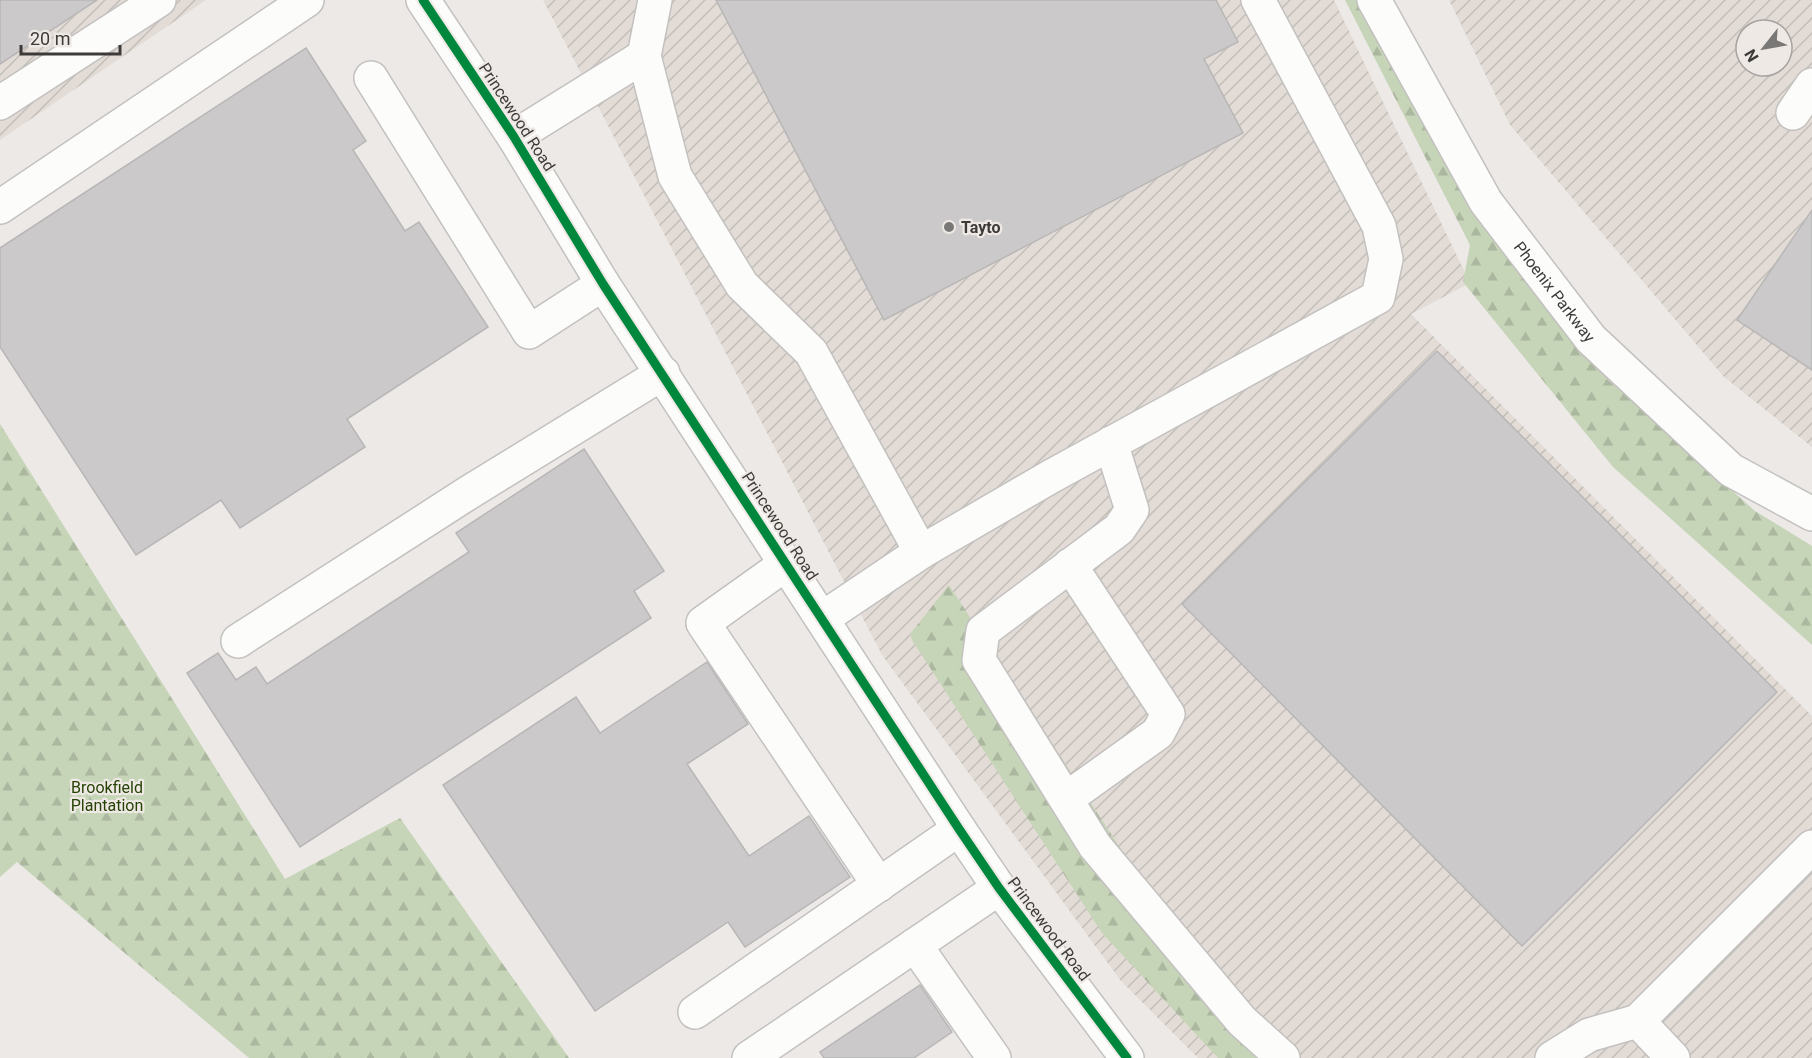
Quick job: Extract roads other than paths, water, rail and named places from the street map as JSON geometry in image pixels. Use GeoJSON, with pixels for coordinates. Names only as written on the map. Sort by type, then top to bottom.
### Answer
{"type":"FeatureCollection","features":[{"type":"Feature","properties":{"kind":"street"},"geometry":{"type":"LineString","coordinates":[[0,103],[159,0]]}},
{"type":"Feature","properties":{"kind":"street"},"geometry":{"type":"LineString","coordinates":[[0,207],[307,0]]}},
{"type":"Feature","properties":{"kind":"street","name":"Princewood Road"},"geometry":{"type":"LineString","coordinates":[[423,0],[514,137],[603,284],[959,829],[999,888],[1126,1058]]}},
{"type":"Feature","properties":{"kind":"street"},"geometry":{"type":"LineString","coordinates":[[655,0],[644,56],[675,176],[742,285],[811,352],[921,552]]}},
{"type":"Feature","properties":{"kind":"street"},"geometry":{"type":"LineString","coordinates":[[823,618],[921,552],[1111,443],[1378,297],[1386,259],[1379,226],[1258,0]]}},
{"type":"Feature","properties":{"kind":"street","name":"Phoenix Parkway"},"geometry":{"type":"LineString","coordinates":[[1374,0],[1486,202],[1591,339],[1731,470],[1812,514]]}},
{"type":"Feature","properties":{"kind":"street"},"geometry":{"type":"LineString","coordinates":[[514,137],[644,56]]}},
{"type":"Feature","properties":{"kind":"street"},"geometry":{"type":"LineString","coordinates":[[370,78],[529,333],[603,284]]}},
{"type":"Feature","properties":{"kind":"street"},"geometry":{"type":"LineString","coordinates":[[1793,113],[1812,86]]}},
{"type":"Feature","properties":{"kind":"street"},"geometry":{"type":"LineString","coordinates":[[238,642],[468,493],[663,373]]}},
{"type":"Feature","properties":{"kind":"street"},"geometry":{"type":"LineString","coordinates":[[1111,443],[1132,510],[1119,529],[983,631],[979,660],[1095,846],[1242,1021],[1283,1058]]}},
{"type":"Feature","properties":{"kind":"street"},"geometry":{"type":"LineString","coordinates":[[787,563],[703,623],[879,885]]}},
{"type":"Feature","properties":{"kind":"street"},"geometry":{"type":"LineString","coordinates":[[1066,799],[1158,733],[1168,714],[1070,565]]}},
{"type":"Feature","properties":{"kind":"street"},"geometry":{"type":"LineString","coordinates":[[695,1012],[959,829]]}},
{"type":"Feature","properties":{"kind":"street"},"geometry":{"type":"LineString","coordinates":[[1552,1058],[1589,1035],[1638,1021],[1812,847]]}},
{"type":"Feature","properties":{"kind":"street"},"geometry":{"type":"LineString","coordinates":[[749,1058],[999,888]]}},
{"type":"Feature","properties":{"kind":"street"},"geometry":{"type":"LineString","coordinates":[[915,945],[994,1058]]}},
{"type":"Feature","properties":{"kind":"street"},"geometry":{"type":"LineString","coordinates":[[1638,1021],[1673,1058]]}},
{"type":"Feature","properties":{"kind":"place","name":"Tayto"},"geometry":{"type":"Point","coordinates":[949,227]}},
{"type":"Feature","properties":{"kind":"park label","name":"Brookfield Plantation"},"geometry":{"type":"Point","coordinates":[107,796]}}]}
